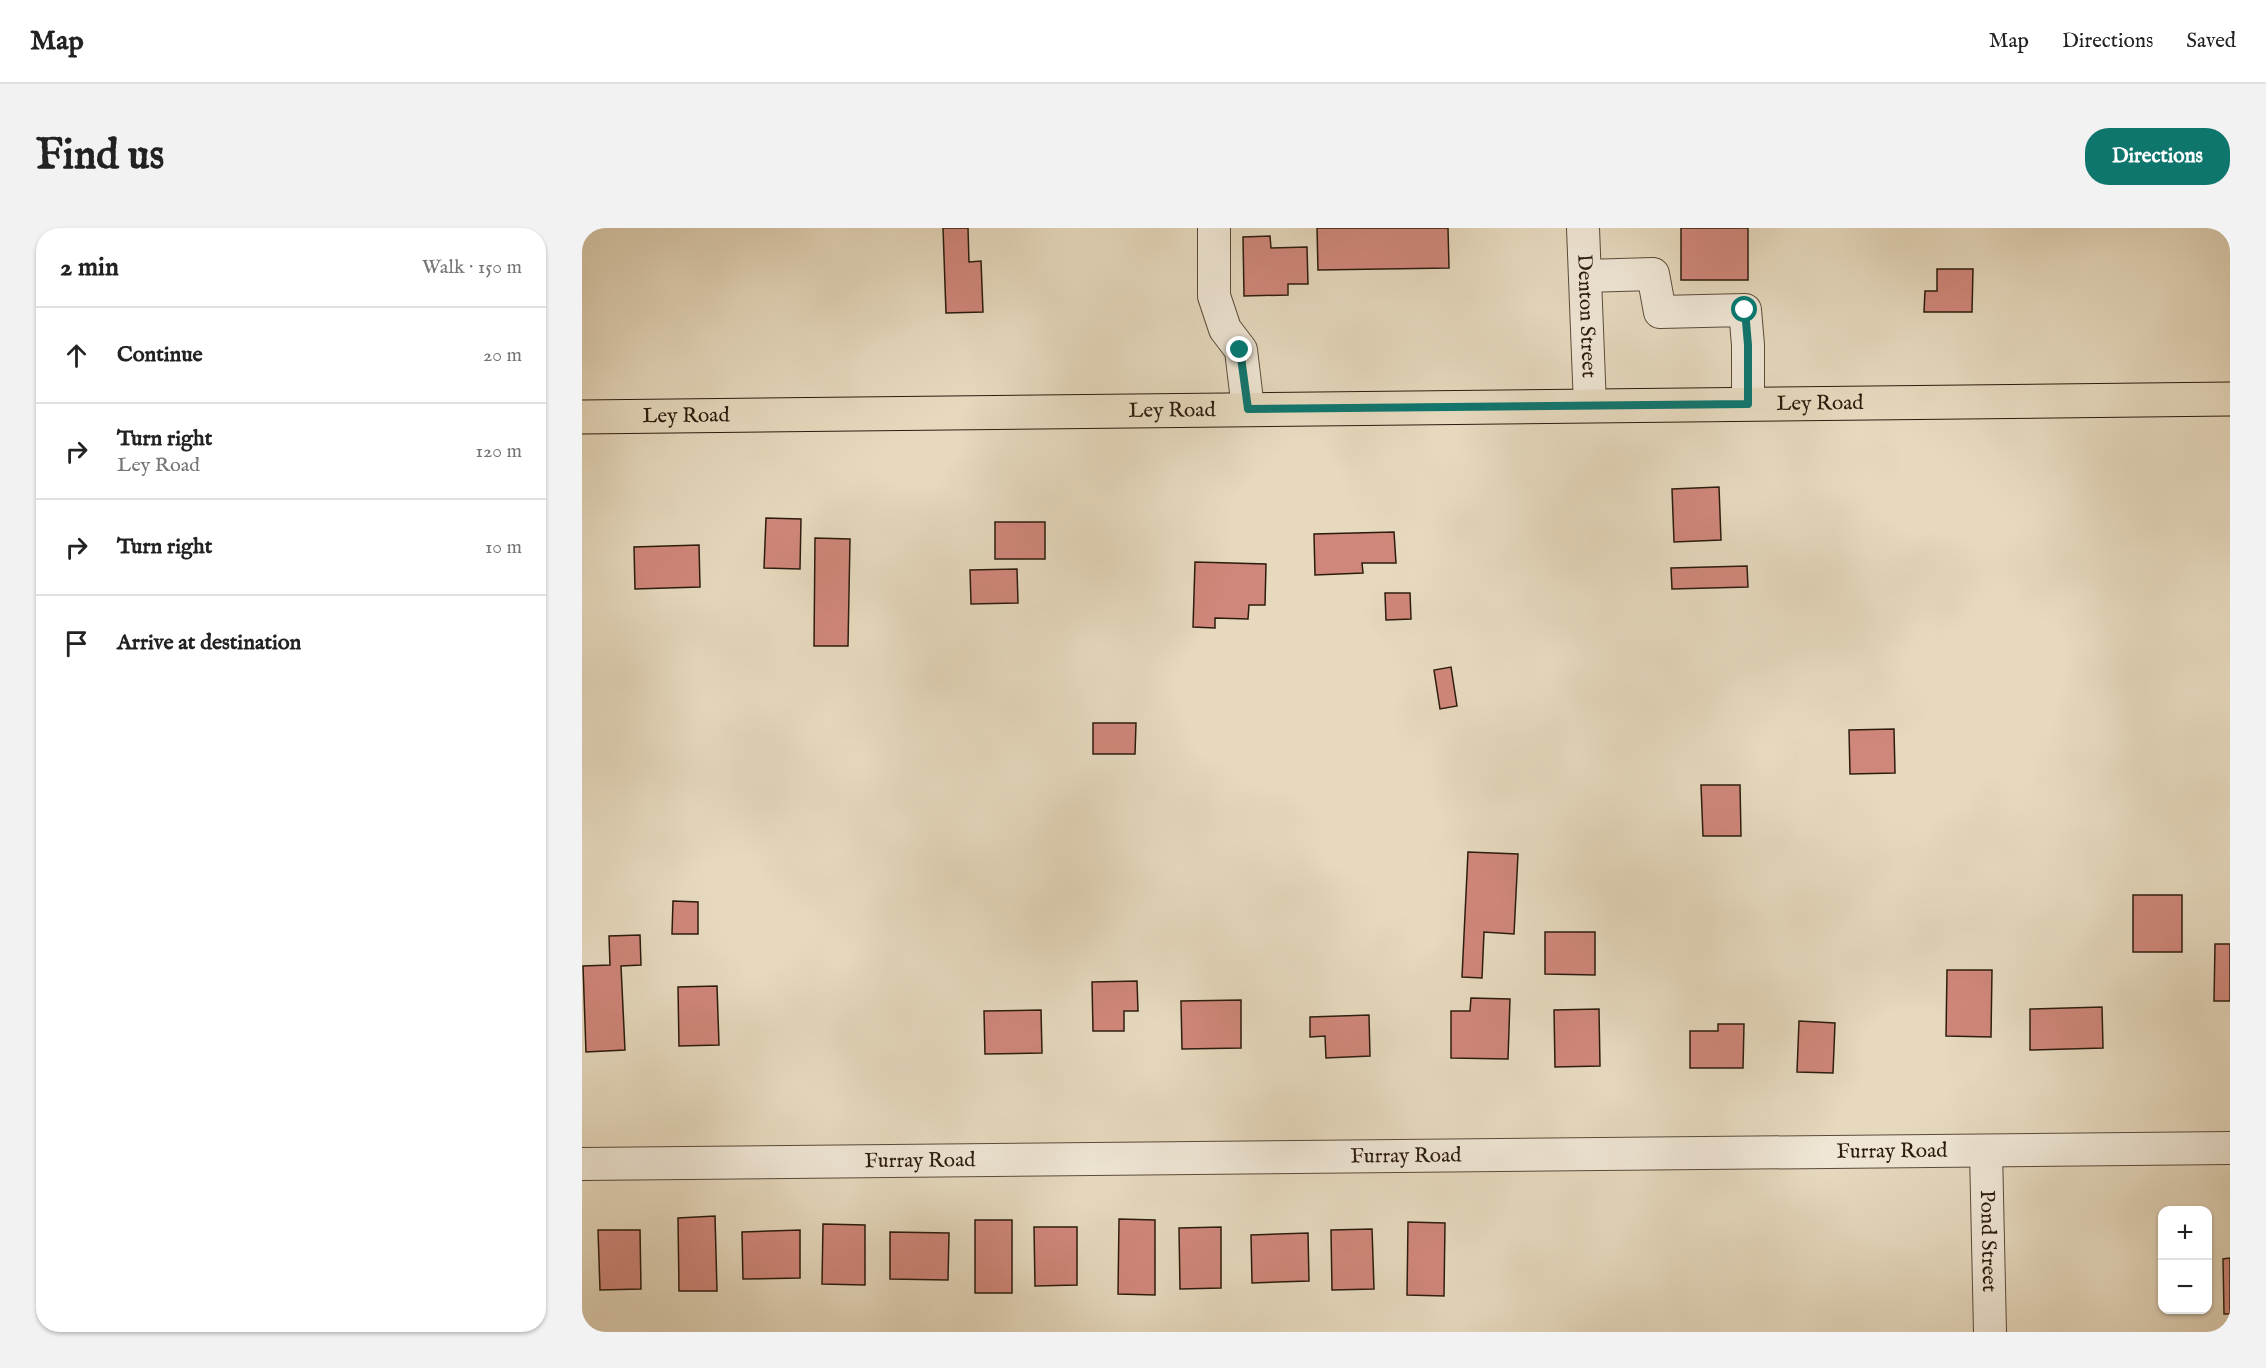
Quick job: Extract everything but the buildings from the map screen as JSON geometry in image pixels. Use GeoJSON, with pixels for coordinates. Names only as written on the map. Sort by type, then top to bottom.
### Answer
{"type":"FeatureCollection","features":[{"type":"Feature","properties":{"kind":"main road","name":"Ley Road"},"geometry":{"type":"LineString","coordinates":[[582,417],[2230,399]]}},
{"type":"Feature","properties":{"kind":"street"},"geometry":{"type":"LineString","coordinates":[[1214,228],[1214,296],[1225,329],[1240,350],[1248,409]]}},
{"type":"Feature","properties":{"kind":"street","name":"Denton Street"},"geometry":{"type":"LineString","coordinates":[[1583,228],[1590,406]]}},
{"type":"Feature","properties":{"kind":"street"},"geometry":{"type":"LineString","coordinates":[[1585,276],[1653,274],[1660,312],[1745,310],[1748,345],[1748,404]]}},
{"type":"Feature","properties":{"kind":"street","name":"Furray Road"},"geometry":{"type":"LineString","coordinates":[[582,1164],[2230,1148]]}},
{"type":"Feature","properties":{"kind":"street","name":"Pond Street"},"geometry":{"type":"LineString","coordinates":[[1986,1151],[1990,1332]]}},
{"type":"Feature","properties":{"kind":"route"},"geometry":{"type":"LineString","coordinates":[[1240,350],[1248,409],[1748,404],[1748,345],[1745,310]]}}]}
